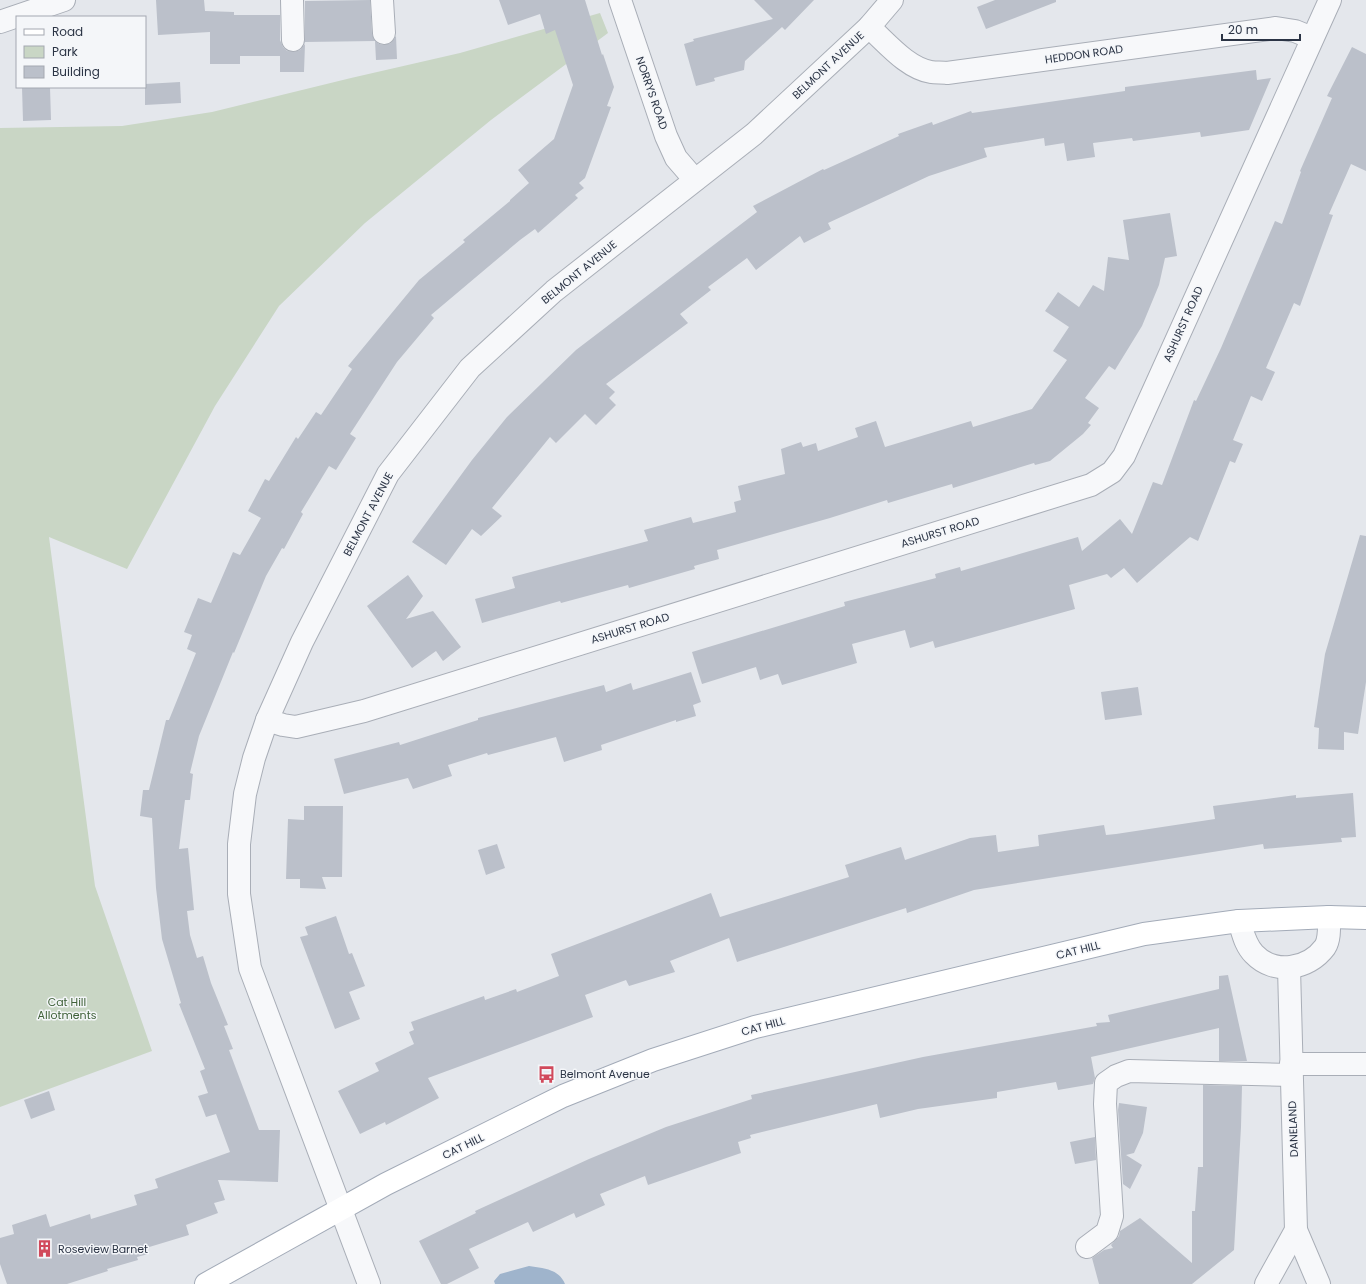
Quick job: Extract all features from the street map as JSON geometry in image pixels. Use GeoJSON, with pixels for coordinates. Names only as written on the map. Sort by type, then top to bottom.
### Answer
{"type":"FeatureCollection","features":[{"type":"Feature","properties":{"kind":"main road","name":"CAT HILL"},"geometry":{"type":"LineString","coordinates":[[206,1284],[386,1184],[563,1096],[653,1060],[755,1027],[1144,934],[1239,921],[1329,917],[1366,918]]}},
{"type":"Feature","properties":{"kind":"street"},"geometry":{"type":"LineString","coordinates":[[17,16],[64,0]]}},
{"type":"Feature","properties":{"kind":"street"},"geometry":{"type":"LineString","coordinates":[[292,0],[293,40]]}},
{"type":"Feature","properties":{"kind":"street"},"geometry":{"type":"LineString","coordinates":[[382,0],[384,33]]}},
{"type":"Feature","properties":{"kind":"street","name":"NORRYS ROAD"},"geometry":{"type":"LineString","coordinates":[[620,0],[666,136],[676,158],[695,180]]}},
{"type":"Feature","properties":{"kind":"street","name":"BELMONT AVENUE"},"geometry":{"type":"LineString","coordinates":[[369,1284],[250,968],[239,894],[239,844],[245,794],[254,758],[267,720],[302,642],[388,474],[470,368],[554,291],[754,134],[869,27],[892,0]]}},
{"type":"Feature","properties":{"kind":"street","name":"ASHURST ROAD"},"geometry":{"type":"LineString","coordinates":[[267,720],[296,727],[364,711],[1090,485],[1112,472],[1124,456],[1330,0]]}},
{"type":"Feature","properties":{"kind":"street"},"geometry":{"type":"LineString","coordinates":[[0,22],[16,16]]}},
{"type":"Feature","properties":{"kind":"street","name":"HEDDON ROAD"},"geometry":{"type":"LineString","coordinates":[[869,27],[899,55],[916,66],[930,72],[941,72],[1276,28],[1295,31],[1312,38]]}},
{"type":"Feature","properties":{"kind":"street"},"geometry":{"type":"LineString","coordinates":[[1239,921],[1246,943],[1255,955],[1267,964],[1288,968],[1303,965],[1317,956],[1325,946],[1329,935],[1329,917]]}},
{"type":"Feature","properties":{"kind":"street","name":"DANELAND"},"geometry":{"type":"LineString","coordinates":[[1288,968],[1296,1230],[1319,1284]]}},
{"type":"Feature","properties":{"kind":"street"},"geometry":{"type":"LineString","coordinates":[[1087,1248],[1107,1232],[1112,1216],[1105,1104],[1106,1084],[1116,1076],[1129,1070],[1291,1069],[1366,1064]]}},
{"type":"Feature","properties":{"kind":"street"},"geometry":{"type":"LineString","coordinates":[[1266,1284],[1296,1230]]}},
{"type":"Feature","properties":{"kind":"green space","name":"Cat Hill Allotments"},"geometry":{"type":"Polygon","coordinates":[[[600,13],[608,33],[491,120],[365,223],[279,306],[215,406],[127,569],[49,537],[95,886],[152,1051],[0,1107],[0,128],[122,126],[212,112],[460,53],[600,13]]]}},
{"type":"Feature","properties":{"kind":"water"},"geometry":{"type":"Polygon","coordinates":[[[529,1266],[555,1272],[565,1284],[495,1284],[494,1281],[500,1274],[529,1266]]]}},
{"type":"Feature","properties":{"kind":"building"},"geometry":{"type":"Polygon","coordinates":[[[156,0],[204,0],[205,11],[234,12],[234,15],[280,15],[280,40],[283,47],[287,51],[294,52],[300,50],[305,44],[304,72],[280,72],[280,56],[240,56],[240,64],[210,64],[210,32],[158,35],[156,0]]]}},
{"type":"Feature","properties":{"kind":"building"},"geometry":{"type":"Polygon","coordinates":[[[370,0],[372,34],[375,41],[305,42],[305,1],[370,0]]]}},
{"type":"Feature","properties":{"kind":"building"},"geometry":{"type":"Polygon","coordinates":[[[499,0],[585,0],[602,55],[603,54],[614,87],[607,106],[611,107],[585,178],[579,183],[584,188],[575,195],[578,198],[538,233],[535,229],[520,240],[431,315],[434,318],[397,362],[350,434],[356,438],[336,470],[329,466],[301,512],[303,514],[284,549],[282,548],[266,576],[199,736],[190,773],[193,774],[190,800],[185,800],[179,849],[188,848],[194,910],[187,911],[190,935],[197,958],[203,956],[211,983],[228,1025],[224,1026],[233,1049],[229,1050],[259,1130],[280,1130],[278,1182],[218,1180],[225,1200],[214,1203],[218,1213],[186,1225],[189,1235],[146,1248],[148,1254],[137,1257],[138,1260],[107,1269],[108,1271],[67,1284],[7,1284],[0,1264],[0,1238],[14,1234],[12,1225],[46,1214],[50,1227],[90,1214],[91,1219],[137,1205],[134,1195],[158,1188],[155,1179],[230,1152],[216,1114],[206,1117],[198,1096],[208,1093],[200,1071],[205,1069],[179,1004],[181,1003],[162,939],[156,888],[152,818],[140,816],[143,790],[149,790],[166,720],[169,720],[196,653],[187,649],[192,635],[184,632],[198,598],[211,603],[233,552],[240,555],[261,518],[248,511],[265,479],[269,481],[296,437],[298,439],[316,412],[321,415],[352,369],[348,366],[419,280],[465,242],[463,240],[510,201],[529,183],[518,170],[554,139],[573,85],[555,30],[546,34],[540,14],[508,25],[499,0]]]}},
{"type":"Feature","properties":{"kind":"building"},"geometry":{"type":"Polygon","coordinates":[[[754,0],[814,0],[785,30],[782,27],[745,61],[744,70],[714,78],[715,81],[696,86],[684,44],[694,41],[693,39],[773,19],[754,0]]]}},
{"type":"Feature","properties":{"kind":"building"},"geometry":{"type":"Polygon","coordinates":[[[995,0],[1056,0],[1056,2],[986,29],[977,7],[995,0]]]}},
{"type":"Feature","properties":{"kind":"building"},"geometry":{"type":"Polygon","coordinates":[[[396,36],[397,59],[376,60],[375,41],[379,44],[385,45],[391,43],[396,36]]]}},
{"type":"Feature","properties":{"kind":"building"},"geometry":{"type":"Polygon","coordinates":[[[1352,47],[1366,54],[1366,171],[1351,164],[1329,214],[1333,215],[1300,306],[1294,303],[1266,368],[1275,372],[1262,401],[1251,396],[1233,440],[1243,444],[1235,463],[1230,461],[1198,541],[1190,537],[1137,583],[1124,568],[1111,578],[1107,574],[1069,585],[1075,609],[935,648],[933,641],[910,648],[905,630],[852,644],[857,663],[782,685],[778,674],[760,680],[756,667],[702,684],[692,652],[845,606],[844,602],[936,578],[935,574],[960,567],[961,571],[1078,537],[1082,551],[1120,519],[1132,534],[1153,482],[1162,485],[1194,400],[1196,401],[1221,348],[1275,221],[1282,224],[1301,172],[1300,171],[1332,98],[1327,96],[1352,47]]]}},
{"type":"Feature","properties":{"kind":"building"},"geometry":{"type":"Polygon","coordinates":[[[1256,70],[1257,80],[1271,78],[1249,130],[1201,137],[1200,132],[1133,141],[1132,138],[1093,143],[1095,157],[1067,161],[1064,143],[1045,146],[1044,138],[984,148],[987,157],[929,176],[828,223],[831,229],[804,243],[800,236],[756,270],[747,258],[708,287],[711,290],[680,314],[688,323],[606,384],[615,392],[609,398],[616,405],[596,425],[585,414],[556,443],[550,437],[492,508],[502,516],[481,536],[472,529],[446,565],[412,542],[472,460],[507,417],[576,350],[757,212],[753,206],[823,169],[824,170],[899,136],[898,134],[932,122],[933,125],[971,111],[972,113],[1125,91],[1125,87],[1256,70]]]}},
{"type":"Feature","properties":{"kind":"building"},"geometry":{"type":"Polygon","coordinates":[[[180,82],[181,103],[145,105],[146,84],[180,82]]]}},
{"type":"Feature","properties":{"kind":"building"},"geometry":{"type":"Polygon","coordinates":[[[22,88],[50,88],[51,120],[23,121],[22,88]]]}},
{"type":"Feature","properties":{"kind":"building"},"geometry":{"type":"Polygon","coordinates":[[[1170,213],[1177,256],[1165,258],[1159,285],[1142,326],[1115,370],[1109,366],[1085,398],[1099,408],[1088,423],[1091,425],[1083,434],[1050,461],[1035,465],[1034,463],[953,488],[952,484],[888,503],[887,500],[717,550],[719,559],[694,566],[695,569],[629,588],[628,585],[561,603],[560,601],[482,623],[475,599],[515,588],[512,577],[648,541],[644,530],[691,517],[693,523],[736,512],[734,502],[741,500],[738,486],[785,474],[781,449],[801,442],[803,447],[816,443],[818,451],[858,437],[855,428],[876,421],[885,447],[971,421],[973,427],[1032,409],[1067,360],[1053,351],[1069,327],[1045,311],[1058,292],[1079,307],[1093,285],[1104,291],[1108,257],[1129,260],[1123,220],[1170,213]]]}},
{"type":"Feature","properties":{"kind":"building"},"geometry":{"type":"Polygon","coordinates":[[[1360,535],[1366,536],[1366,682],[1358,734],[1344,732],[1344,750],[1318,749],[1319,728],[1314,727],[1325,654],[1360,535]]]}},
{"type":"Feature","properties":{"kind":"building"},"geometry":{"type":"Polygon","coordinates":[[[408,575],[423,596],[406,619],[433,611],[461,647],[443,661],[436,651],[412,668],[367,606],[408,575]]]}},
{"type":"Feature","properties":{"kind":"building"},"geometry":{"type":"Polygon","coordinates":[[[691,672],[701,702],[693,705],[696,716],[676,722],[676,720],[601,745],[602,750],[564,762],[556,737],[488,755],[487,753],[448,765],[452,776],[413,789],[408,778],[344,794],[334,759],[399,742],[400,745],[478,720],[478,718],[604,685],[606,692],[631,683],[633,690],[691,672]]]}},
{"type":"Feature","properties":{"kind":"building"},"geometry":{"type":"Polygon","coordinates":[[[1138,687],[1142,715],[1105,720],[1101,692],[1138,687]]]}},
{"type":"Feature","properties":{"kind":"building"},"geometry":{"type":"Polygon","coordinates":[[[1353,793],[1356,837],[1341,838],[1342,842],[1264,849],[1263,844],[974,890],[907,913],[906,908],[737,962],[729,938],[670,961],[675,972],[629,986],[626,980],[585,995],[593,1017],[428,1078],[439,1098],[386,1125],[385,1122],[360,1134],[338,1091],[379,1071],[375,1063],[414,1044],[409,1032],[414,1030],[411,1022],[484,996],[485,1000],[516,989],[517,992],[559,976],[551,954],[711,893],[720,917],[849,877],[845,865],[901,847],[905,860],[970,838],[996,835],[998,852],[1039,846],[1038,835],[1104,825],[1106,835],[1116,834],[1215,819],[1213,806],[1296,795],[1296,798],[1353,793]]]}},
{"type":"Feature","properties":{"kind":"building"},"geometry":{"type":"Polygon","coordinates":[[[304,806],[343,806],[342,877],[322,877],[326,889],[300,888],[300,879],[286,879],[288,819],[304,820],[304,806]]]}},
{"type":"Feature","properties":{"kind":"building"},"geometry":{"type":"Polygon","coordinates":[[[497,844],[505,868],[486,875],[478,850],[497,844]]]}},
{"type":"Feature","properties":{"kind":"building"},"geometry":{"type":"Polygon","coordinates":[[[336,916],[349,954],[352,953],[365,986],[349,992],[360,1019],[335,1029],[300,937],[308,935],[305,927],[336,916]]]}},
{"type":"Feature","properties":{"kind":"building"},"geometry":{"type":"Polygon","coordinates":[[[1228,975],[1247,1061],[1219,1061],[1219,1028],[1091,1057],[1095,1078],[1093,1084],[1058,1090],[1056,1082],[997,1092],[997,1098],[918,1109],[880,1118],[877,1104],[750,1135],[751,1138],[738,1142],[741,1153],[648,1185],[645,1176],[600,1194],[605,1205],[576,1218],[574,1213],[533,1232],[528,1222],[469,1249],[479,1268],[447,1284],[441,1284],[419,1241],[476,1213],[475,1211],[589,1159],[666,1127],[752,1099],[751,1095],[923,1057],[1097,1026],[1096,1023],[1110,1022],[1108,1015],[1219,989],[1219,976],[1228,975]]]}},
{"type":"Feature","properties":{"kind":"building"},"geometry":{"type":"Polygon","coordinates":[[[1203,1085],[1242,1086],[1234,1250],[1192,1284],[1099,1284],[1092,1258],[1104,1250],[1113,1248],[1111,1245],[1119,1236],[1120,1231],[1140,1218],[1192,1263],[1192,1211],[1195,1211],[1198,1167],[1203,1167],[1203,1085]]]}},
{"type":"Feature","properties":{"kind":"building"},"geometry":{"type":"Polygon","coordinates":[[[49,1091],[55,1110],[31,1119],[24,1100],[49,1091]]]}},
{"type":"Feature","properties":{"kind":"building"},"geometry":{"type":"Polygon","coordinates":[[[1119,1103],[1147,1107],[1143,1133],[1134,1153],[1126,1155],[1142,1165],[1130,1189],[1123,1184],[1118,1110],[1119,1103]]]}},
{"type":"Feature","properties":{"kind":"building"},"geometry":{"type":"Polygon","coordinates":[[[1095,1137],[1096,1160],[1075,1164],[1070,1142],[1095,1137]]]}},
{"type":"Feature","properties":{"kind":"place","name":"Belmont Avenue"},"geometry":{"type":"Point","coordinates":[547,1074]}},
{"type":"Feature","properties":{"kind":"place","name":"Roseview Barnet"},"geometry":{"type":"Point","coordinates":[45,1249]}}]}
